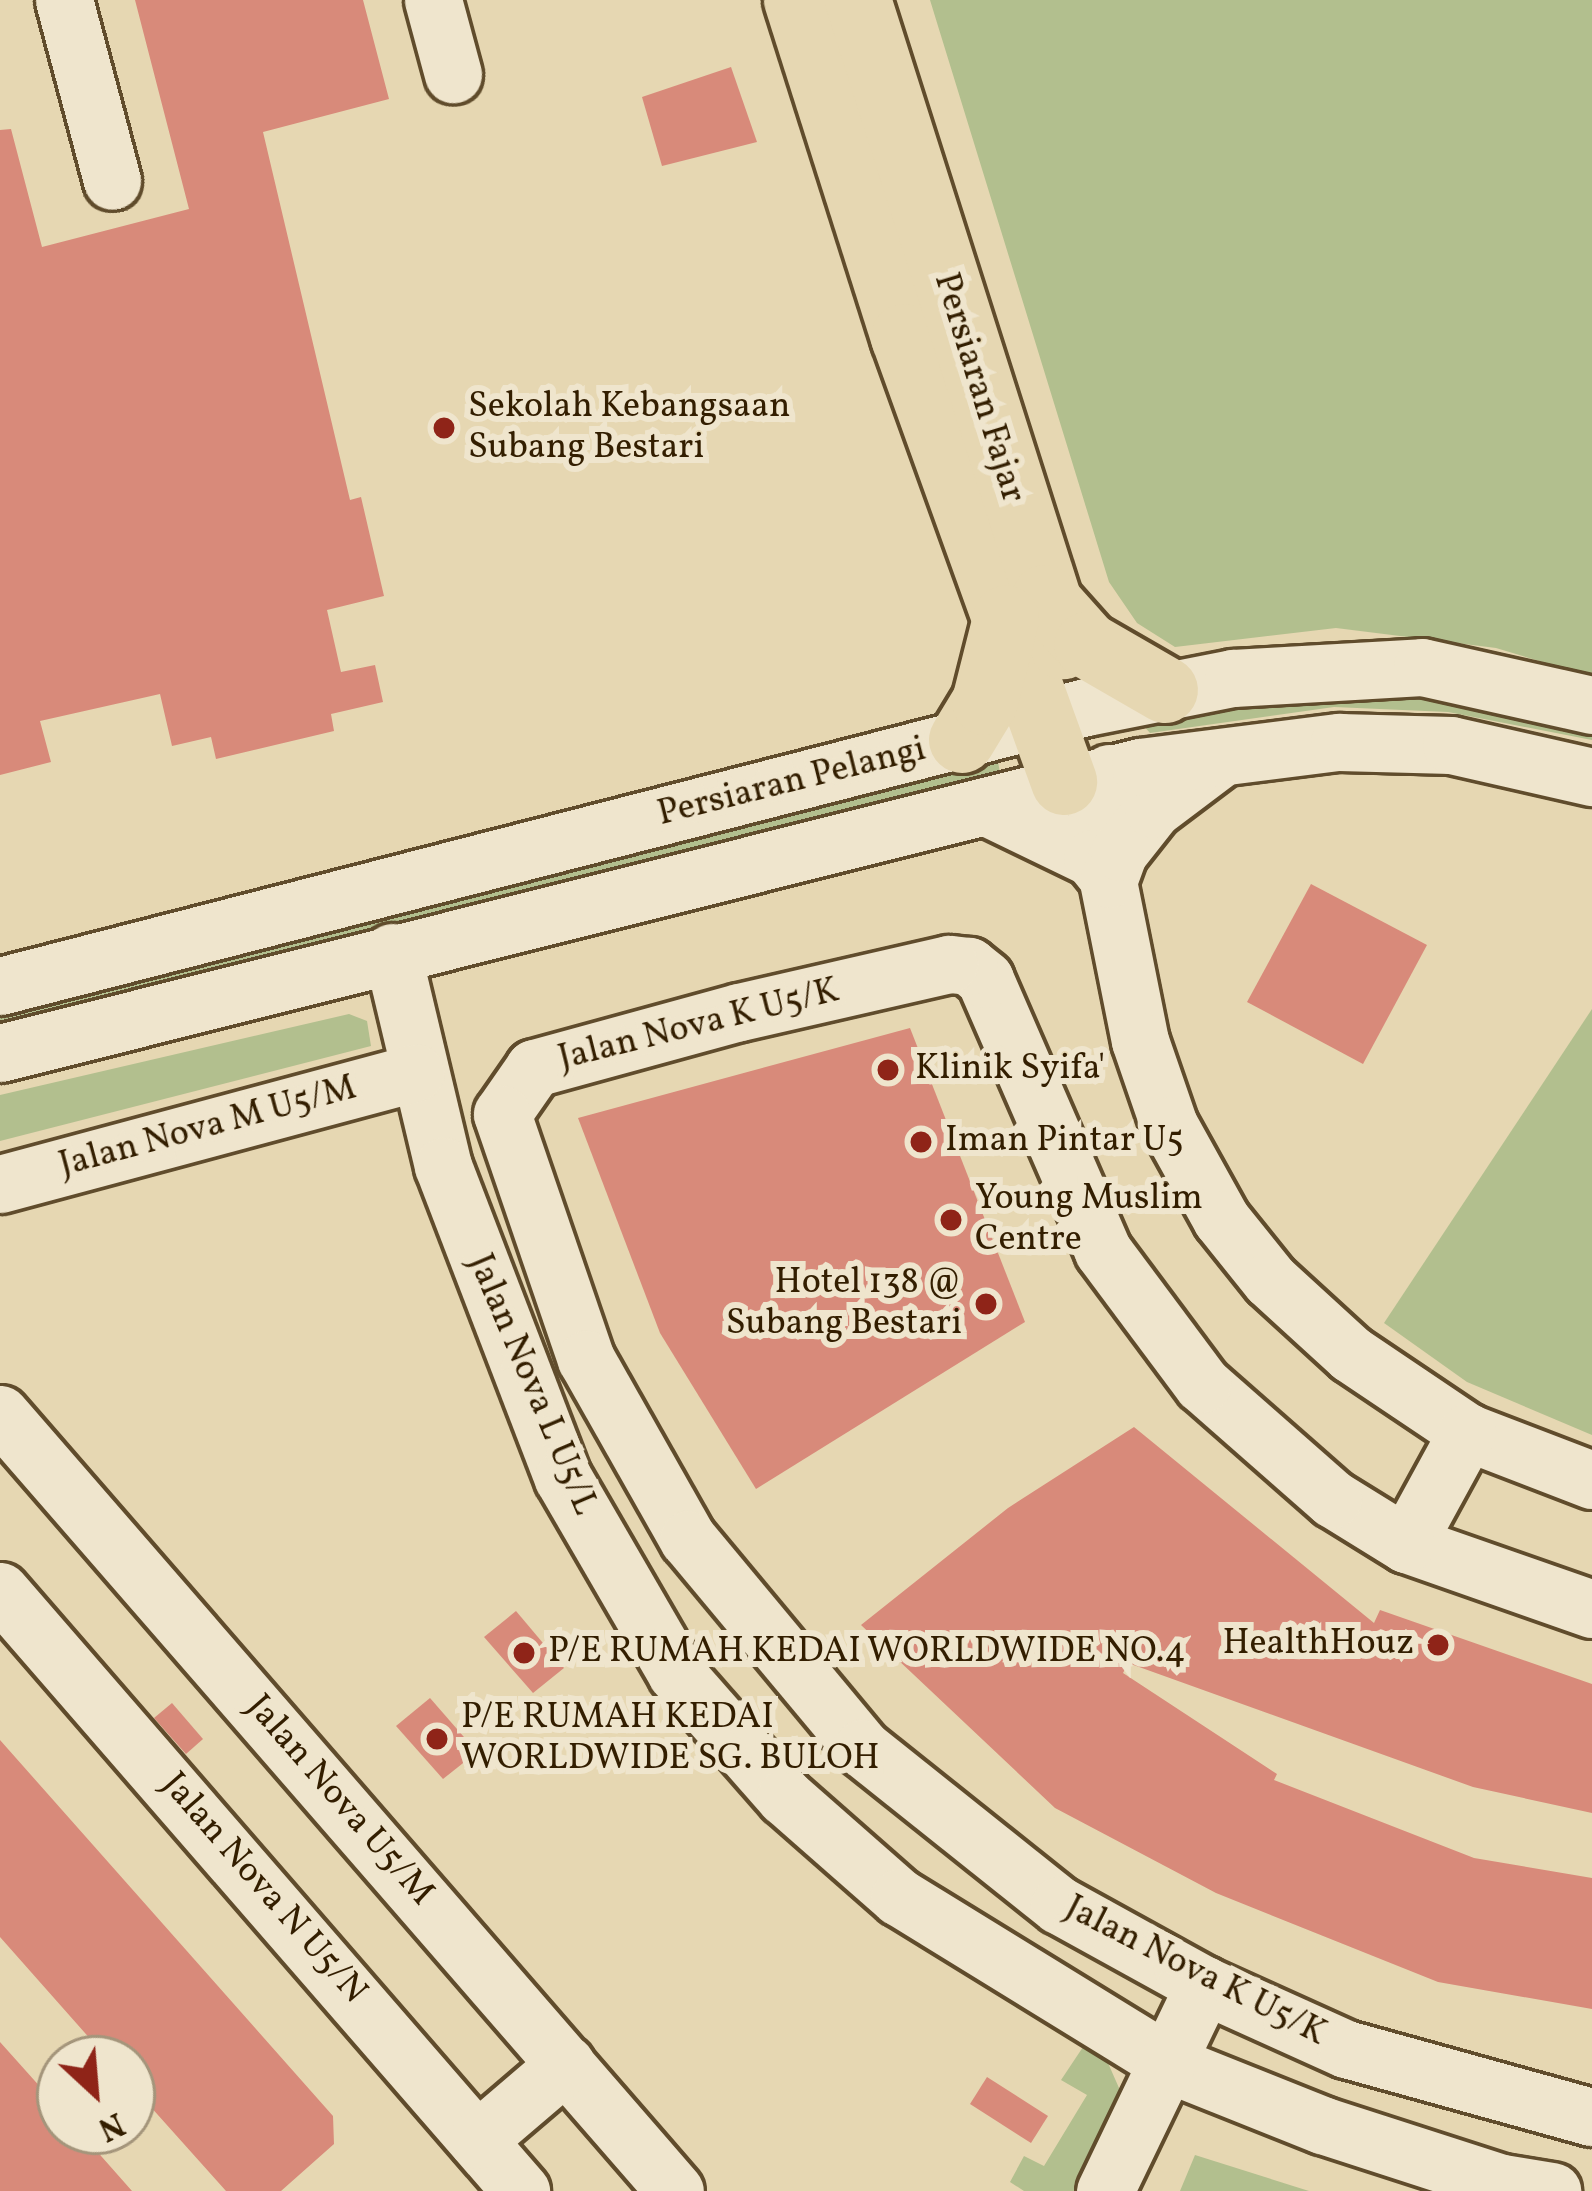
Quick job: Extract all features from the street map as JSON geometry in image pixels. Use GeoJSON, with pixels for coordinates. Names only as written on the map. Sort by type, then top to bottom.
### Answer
{"type":"FeatureCollection","features":[{"type":"Feature","properties":{"kind":"main road"},"geometry":{"type":"LineString","coordinates":[[797,0],[904,337],[1025,609],[1090,792]]}},
{"type":"Feature","properties":{"kind":"main road","name":"Persiaran Fajar"},"geometry":{"type":"LineString","coordinates":[[858,0],[1025,609]]}},
{"type":"Feature","properties":{"kind":"main road"},"geometry":{"type":"LineString","coordinates":[[1025,609],[1165,690]]}},
{"type":"Feature","properties":{"kind":"main road"},"geometry":{"type":"LineString","coordinates":[[962,740],[985,702],[1025,609]]}},
{"type":"Feature","properties":{"kind":"street"},"geometry":{"type":"LineString","coordinates":[[64,0],[112,181]]}},
{"type":"Feature","properties":{"kind":"street"},"geometry":{"type":"LineString","coordinates":[[433,0],[452,74]]}},
{"type":"Feature","properties":{"kind":"street","name":"Persiaran Pelangi"},"geometry":{"type":"LineString","coordinates":[[0,986],[1165,690],[1309,668],[1422,667],[1592,705]]}},
{"type":"Feature","properties":{"kind":"street","name":"Persiaran Pelangi"},"geometry":{"type":"LineString","coordinates":[[0,1053],[985,806],[1090,792],[1228,753],[1339,742],[1451,745],[1592,777]]}},
{"type":"Feature","properties":{"kind":"street"},"geometry":{"type":"LineString","coordinates":[[1109,879],[1119,852],[1153,809],[1228,753]]}},
{"type":"Feature","properties":{"kind":"street"},"geometry":{"type":"LineString","coordinates":[[1090,792],[1140,1041],[1169,1125],[1221,1219],[1270,1280],[1352,1354],[1467,1432],[1592,1480]]}},
{"type":"Feature","properties":{"kind":"street"},"geometry":{"type":"LineString","coordinates":[[985,806],[1092,858],[1109,879]]}},
{"type":"Feature","properties":{"kind":"street","name":"Jalan Nova L U5/L"},"geometry":{"type":"LineString","coordinates":[[392,952],[415,1073],[442,1166],[563,1478],[676,1673],[785,1797],[898,1897],[1172,2065],[1322,2125],[1502,2183],[1552,2191]]}},
{"type":"Feature","properties":{"kind":"street","name":"Jalan Nova K U5/K"},"geometry":{"type":"LineString","coordinates":[[1592,1610],[1406,1544],[1334,1499],[1202,1384],[1158,1333],[1103,1251],[985,979],[969,966],[739,1012],[534,1068],[502,1114],[586,1359],[688,1540],[750,1623],[862,1748],[1059,1905],[1204,1985],[1346,2050],[1592,2117]]}},
{"type":"Feature","properties":{"kind":"street","name":"Jalan Nova M U5/M"},"geometry":{"type":"LineString","coordinates":[[0,1184],[415,1073]]}},
{"type":"Feature","properties":{"kind":"street","name":"Jalan Nova U5/M"},"geometry":{"type":"LineString","coordinates":[[0,1414],[675,2191]]}},
{"type":"Feature","properties":{"kind":"street"},"geometry":{"type":"LineString","coordinates":[[1406,1544],[1467,1432]]}},
{"type":"Feature","properties":{"kind":"street","name":"Jalan Nova N U5/N"},"geometry":{"type":"LineString","coordinates":[[0,1591],[521,2191]]}},
{"type":"Feature","properties":{"kind":"street"},"geometry":{"type":"LineString","coordinates":[[1106,2191],[1172,2065],[1204,1985]]}},
{"type":"Feature","properties":{"kind":"street"},"geometry":{"type":"LineString","coordinates":[[477,2140],[566,2064]]}},
{"type":"Feature","properties":{"kind":"green space"},"geometry":{"type":"Polygon","coordinates":[[[930,0],[1592,0],[1592,677],[1496,648],[1336,628],[1175,647],[1137,623],[1109,582],[930,0]]]}},
{"type":"Feature","properties":{"kind":"green space"},"geometry":{"type":"Polygon","coordinates":[[[1332,693],[1449,697],[1592,727],[1592,740],[1448,712],[1334,707],[1150,733],[1143,725],[1147,717],[1332,693]]]}},
{"type":"Feature","properties":{"kind":"green space"},"geometry":{"type":"Polygon","coordinates":[[[997,756],[1000,773],[0,1029],[0,1012],[997,756]]]}},
{"type":"Feature","properties":{"kind":"green space"},"geometry":{"type":"Polygon","coordinates":[[[1592,1009],[1592,1435],[1467,1382],[1384,1323],[1592,1009]]]}},
{"type":"Feature","properties":{"kind":"green space"},"geometry":{"type":"Polygon","coordinates":[[[349,1014],[367,1021],[371,1046],[0,1141],[0,1095],[349,1014]]]}},
{"type":"Feature","properties":{"kind":"green space"},"geometry":{"type":"Polygon","coordinates":[[[1083,2047],[1108,2063],[1123,2097],[1084,2191],[1024,2191],[1010,2182],[1024,2156],[1044,2166],[1087,2095],[1061,2080],[1083,2047]]]}},
{"type":"Feature","properties":{"kind":"green space"},"geometry":{"type":"Polygon","coordinates":[[[1195,2155],[1309,2191],[1180,2191],[1195,2155]]]}},
{"type":"Feature","properties":{"kind":"building"},"geometry":{"type":"Polygon","coordinates":[[[135,0],[363,0],[389,99],[263,132],[350,500],[361,497],[384,596],[327,610],[341,672],[375,665],[383,702],[331,714],[334,731],[216,759],[211,737],[172,746],[160,694],[40,721],[51,762],[0,775],[0,130],[11,129],[42,247],[189,209],[135,0]]]}},
{"type":"Feature","properties":{"kind":"building"},"geometry":{"type":"Polygon","coordinates":[[[731,67],[757,142],[662,166],[642,97],[731,67]]]}},
{"type":"Feature","properties":{"kind":"building"},"geometry":{"type":"Polygon","coordinates":[[[1311,884],[1427,945],[1363,1064],[1247,1002],[1311,884]]]}},
{"type":"Feature","properties":{"kind":"building"},"geometry":{"type":"Polygon","coordinates":[[[910,1028],[1025,1322],[756,1489],[660,1333],[578,1118],[910,1028]]]}},
{"type":"Feature","properties":{"kind":"building"},"geometry":{"type":"Polygon","coordinates":[[[1134,1427],[1374,1623],[1380,1610],[1592,1684],[1592,1813],[1473,1787],[1128,1663],[1123,1673],[1277,1774],[1274,1780],[1474,1858],[1592,1878],[1592,2009],[1438,1982],[1216,1893],[1055,1808],[861,1625],[1008,1508],[1134,1427]]]}},
{"type":"Feature","properties":{"kind":"building","name":"P/E RUMAH KEDAI WORLDWIDE NO.4"},"geometry":{"type":"Polygon","coordinates":[[[516,1611],[564,1668],[533,1693],[484,1637],[516,1611]]]}},
{"type":"Feature","properties":{"kind":"building","name":"P/E RUMAH KEDAI WORLDWIDE SG. BULOH"},"geometry":{"type":"Polygon","coordinates":[[[430,1698],[477,1752],[443,1779],[396,1726],[430,1698]]]}},
{"type":"Feature","properties":{"kind":"building"},"geometry":{"type":"Polygon","coordinates":[[[172,1703],[203,1739],[186,1754],[154,1718],[172,1703]]]}},
{"type":"Feature","properties":{"kind":"building"},"geometry":{"type":"Polygon","coordinates":[[[0,1740],[333,2116],[334,2144],[281,2191],[226,2191],[156,2113],[156,2035],[87,2035],[0,1937],[0,1740]]]}},
{"type":"Feature","properties":{"kind":"building"},"geometry":{"type":"Polygon","coordinates":[[[0,2042],[36,2082],[36,2155],[100,2155],[132,2191],[0,2191],[0,2042]]]}},
{"type":"Feature","properties":{"kind":"building"},"geometry":{"type":"Polygon","coordinates":[[[987,2077],[1048,2116],[1031,2143],[970,2104],[987,2077]]]}},
{"type":"Feature","properties":{"kind":"place","name":"Sekolah Kebangsaan Subang Bestari"},"geometry":{"type":"Point","coordinates":[444,428]}},
{"type":"Feature","properties":{"kind":"place","name":"Klinik Syifa'"},"geometry":{"type":"Point","coordinates":[888,1070]}},
{"type":"Feature","properties":{"kind":"place","name":"Iman Pintar U5"},"geometry":{"type":"Point","coordinates":[921,1142]}},
{"type":"Feature","properties":{"kind":"place","name":"Young Muslim Centre"},"geometry":{"type":"Point","coordinates":[951,1220]}},
{"type":"Feature","properties":{"kind":"place","name":"Hotel 138 @ Subang Bestari"},"geometry":{"type":"Point","coordinates":[986,1304]}},
{"type":"Feature","properties":{"kind":"place","name":"HealthHouz"},"geometry":{"type":"Point","coordinates":[1438,1645]}},
{"type":"Feature","properties":{"kind":"place","name":"P/E RUMAH KEDAI WORLDWIDE NO.4"},"geometry":{"type":"Point","coordinates":[524,1653]}},
{"type":"Feature","properties":{"kind":"place","name":"P/E RUMAH KEDAI WORLDWIDE SG. BULOH"},"geometry":{"type":"Point","coordinates":[437,1739]}}]}
